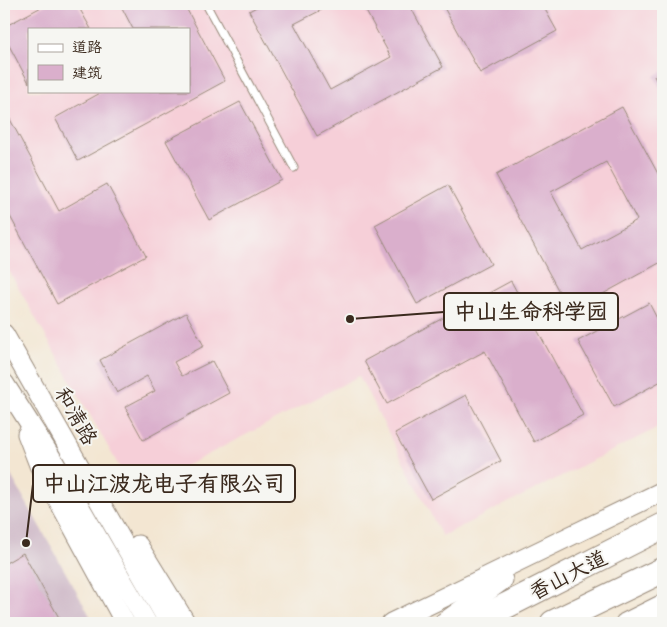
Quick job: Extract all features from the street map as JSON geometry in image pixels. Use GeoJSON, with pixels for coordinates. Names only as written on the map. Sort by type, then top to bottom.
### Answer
{"type":"FeatureCollection","features":[{"type":"Feature","properties":{"kind":"highway","name":"香山大道"},"geometry":{"type":"LineString","coordinates":[[472,623],[663,526]]}},
{"type":"Feature","properties":{"kind":"highway","name":"香山大道"},"geometry":{"type":"LineString","coordinates":[[553,623],[663,570]]}},
{"type":"Feature","properties":{"kind":"main road","name":"和清路"},"geometry":{"type":"LineString","coordinates":[[4,334],[169,623]]}},
{"type":"Feature","properties":{"kind":"main road","name":"和清路"},"geometry":{"type":"LineString","coordinates":[[4,383],[51,457],[147,623]]}},
{"type":"Feature","properties":{"kind":"main road"},"geometry":{"type":"LineString","coordinates":[[36,390],[81,450],[186,623]]}},
{"type":"Feature","properties":{"kind":"main road"},"geometry":{"type":"LineString","coordinates":[[14,401],[39,465],[125,623]]}},
{"type":"Feature","properties":{"kind":"main road"},"geometry":{"type":"LineString","coordinates":[[391,623],[663,492]]}},
{"type":"Feature","properties":{"kind":"main road"},"geometry":{"type":"LineString","coordinates":[[443,623],[543,551]]}},
{"type":"Feature","properties":{"kind":"main road"},"geometry":{"type":"LineString","coordinates":[[625,623],[663,604]]}},
{"type":"Feature","properties":{"kind":"lane"},"geometry":{"type":"LineString","coordinates":[[206,4],[294,168]]}},
{"type":"Feature","properties":{"kind":"shaded area"},"geometry":{"type":"Polygon","coordinates":[[[4,4],[663,4],[663,425],[442,536],[359,376],[134,493],[4,262],[4,4]]]}},
{"type":"Feature","properties":{"kind":"shaded area"},"geometry":{"type":"Polygon","coordinates":[[[4,463],[94,623],[4,623],[4,463]]]}},
{"type":"Feature","properties":{"kind":"building"},"geometry":{"type":"Polygon","coordinates":[[[47,4],[77,4],[90,28],[28,28],[28,81],[4,36],[4,27],[47,4]]]}},
{"type":"Feature","properties":{"kind":"building"},"geometry":{"type":"Polygon","coordinates":[[[120,4],[184,4],[225,81],[78,161],[55,118],[102,92],[190,92],[190,28],[132,28],[120,4]]]}},
{"type":"Feature","properties":{"kind":"building"},"geometry":{"type":"Polygon","coordinates":[[[262,4],[333,4],[294,24],[330,90],[391,57],[362,4],[409,4],[443,67],[317,136],[249,11],[262,4]]]}},
{"type":"Feature","properties":{"kind":"building"},"geometry":{"type":"Polygon","coordinates":[[[442,4],[542,4],[557,31],[480,73],[442,4]]]}},
{"type":"Feature","properties":{"kind":"building"},"geometry":{"type":"Polygon","coordinates":[[[663,71],[663,93],[654,76],[663,71]]]}},
{"type":"Feature","properties":{"kind":"building"},"geometry":{"type":"Polygon","coordinates":[[[240,102],[282,180],[209,220],[166,141],[240,102]]]}},
{"type":"Feature","properties":{"kind":"building"},"geometry":{"type":"Polygon","coordinates":[[[622,107],[663,183],[663,261],[570,312],[496,175],[622,107]],[[606,162],[551,192],[582,250],[637,220],[606,162]]]}},
{"type":"Feature","properties":{"kind":"building"},"geometry":{"type":"Polygon","coordinates":[[[4,108],[59,211],[107,184],[146,256],[57,304],[4,205],[4,108]]]}},
{"type":"Feature","properties":{"kind":"building"},"geometry":{"type":"Polygon","coordinates":[[[448,185],[491,264],[417,304],[375,225],[448,185]]]}},
{"type":"Feature","properties":{"kind":"building"},"geometry":{"type":"Polygon","coordinates":[[[511,281],[583,415],[534,442],[485,351],[387,404],[364,361],[511,281]]]}},
{"type":"Feature","properties":{"kind":"building"},"geometry":{"type":"Polygon","coordinates":[[[649,303],[663,330],[663,380],[614,407],[578,341],[649,303]]]}},
{"type":"Feature","properties":{"kind":"building"},"geometry":{"type":"Polygon","coordinates":[[[186,313],[204,346],[174,362],[182,376],[212,361],[229,393],[143,440],[125,407],[155,391],[147,376],[117,393],[100,360],[186,313]]]}},
{"type":"Feature","properties":{"kind":"building"},"geometry":{"type":"Polygon","coordinates":[[[466,395],[501,461],[431,499],[395,433],[466,395]]]}},
{"type":"Feature","properties":{"kind":"building"},"geometry":{"type":"Polygon","coordinates":[[[23,553],[62,623],[4,623],[4,564],[23,553]]]}},
{"type":"Feature","properties":{"kind":"place","name":"中山生命科学园"},"geometry":{"type":"Point","coordinates":[350,319]}},
{"type":"Feature","properties":{"kind":"place","name":"中山江波龙电子有限公司"},"geometry":{"type":"Point","coordinates":[26,543]}}]}
